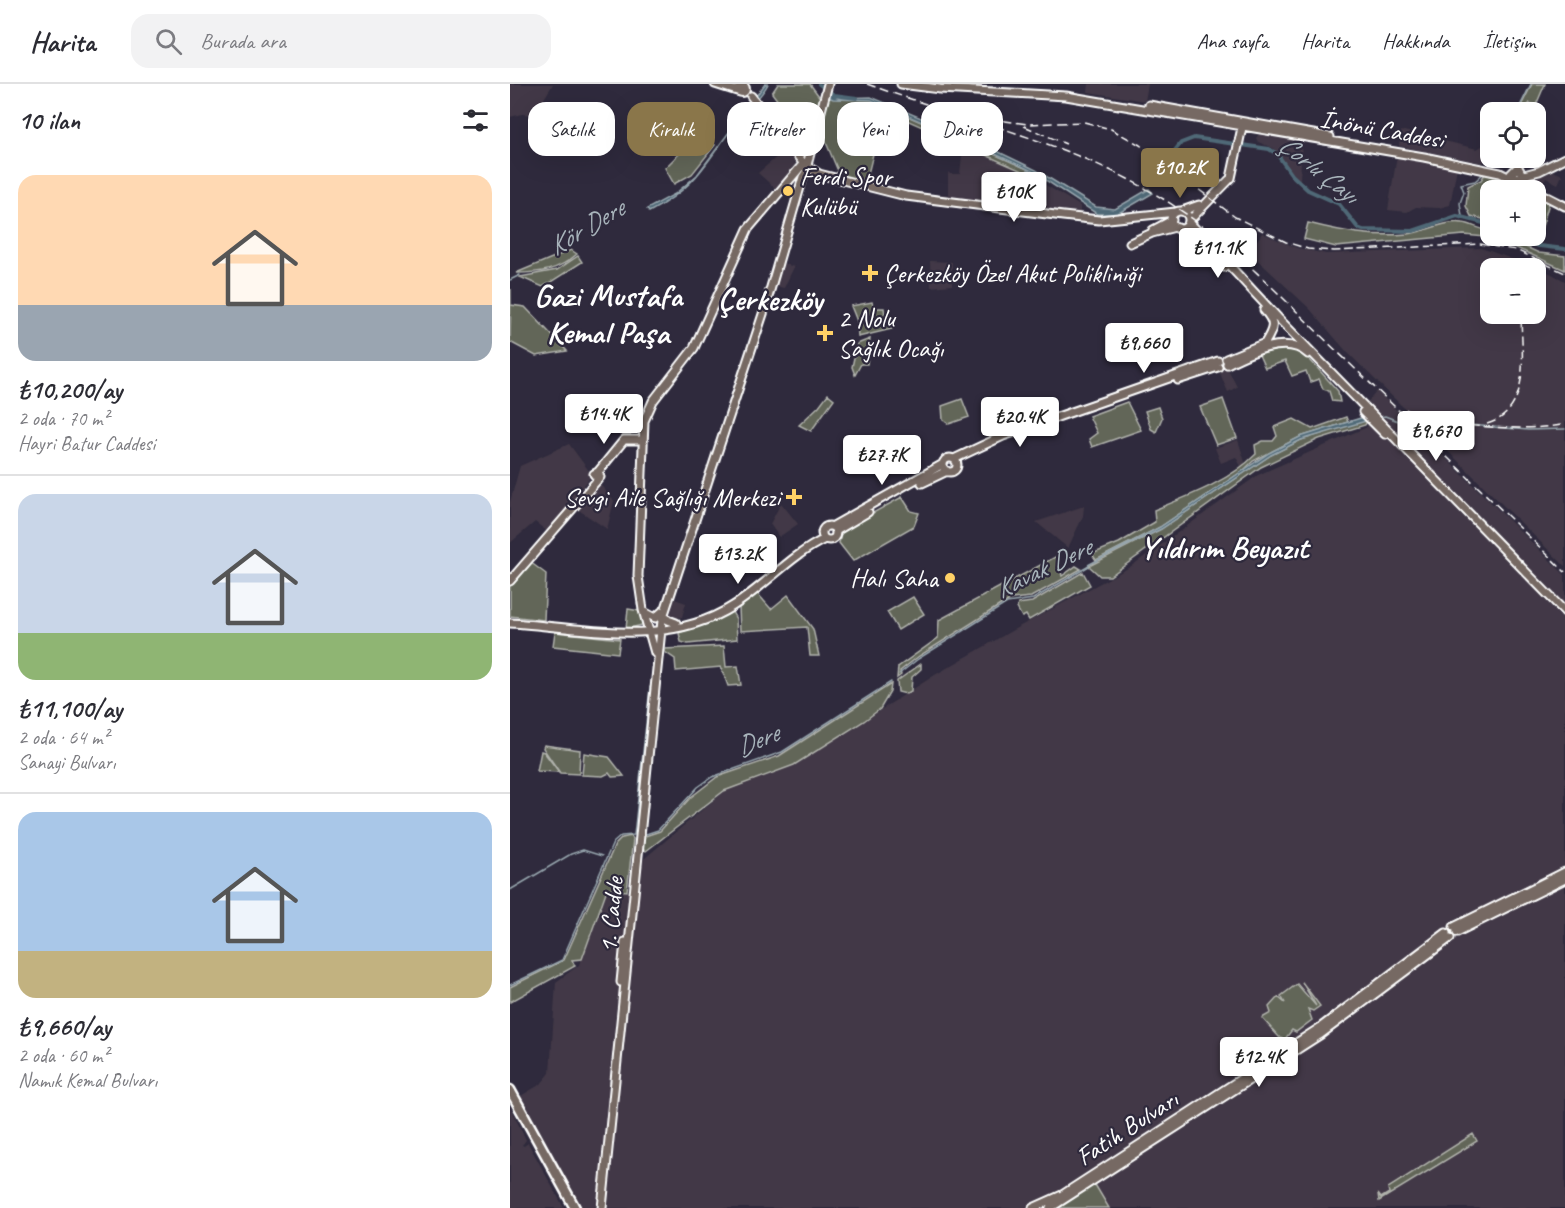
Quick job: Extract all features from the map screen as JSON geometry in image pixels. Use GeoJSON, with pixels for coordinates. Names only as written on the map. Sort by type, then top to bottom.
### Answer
{"type":"FeatureCollection","features":[{"type":"Feature","properties":{"kind":"highway"},"geometry":{"type":"LineString","coordinates":[[510,1090],[575,1208]]}},
{"type":"Feature","properties":{"kind":"highway"},"geometry":{"type":"LineString","coordinates":[[510,1098],[571,1208]]}},
{"type":"Feature","properties":{"kind":"main road"},"geometry":{"type":"LineString","coordinates":[[715,84],[740,90]]}},
{"type":"Feature","properties":{"kind":"main road"},"geometry":{"type":"LineString","coordinates":[[723,84],[740,90],[755,102]]}},
{"type":"Feature","properties":{"kind":"main road"},"geometry":{"type":"LineString","coordinates":[[822,102],[827,84]]}},
{"type":"Feature","properties":{"kind":"main road"},"geometry":{"type":"LineString","coordinates":[[822,102],[827,84]]}},
{"type":"Feature","properties":{"kind":"main road","name":"İnönü Caddesi"},"geometry":{"type":"LineString","coordinates":[[901,84],[1067,92],[1480,166]]}},
{"type":"Feature","properties":{"kind":"main road","name":"İnönü Caddesi"},"geometry":{"type":"LineString","coordinates":[[930,84],[1066,96],[1216,122],[1241,123],[1263,130],[1480,166]]}},
{"type":"Feature","properties":{"kind":"main road"},"geometry":{"type":"LineString","coordinates":[[1216,122],[1230,127],[1238,140]]}},
{"type":"Feature","properties":{"kind":"main road"},"geometry":{"type":"LineString","coordinates":[[1179,212],[1174,224],[1130,243],[1152,233],[1174,224],[1186,227],[1231,178],[1241,123]]}},
{"type":"Feature","properties":{"kind":"main road"},"geometry":{"type":"LineString","coordinates":[[1238,140],[1246,133],[1263,130]]}},
{"type":"Feature","properties":{"kind":"main road"},"geometry":{"type":"LineString","coordinates":[[795,156],[805,167],[836,178],[893,191],[998,209],[1099,220],[1193,209],[1214,195],[1227,178],[1236,152]]}},
{"type":"Feature","properties":{"kind":"main road"},"geometry":{"type":"LineString","coordinates":[[797,156],[805,167]]}},
{"type":"Feature","properties":{"kind":"main road","name":"1. Cadde"},"geometry":{"type":"LineString","coordinates":[[600,1208],[657,640],[664,611],[763,315],[808,156]]}},
{"type":"Feature","properties":{"kind":"main road"},"geometry":{"type":"LineString","coordinates":[[1520,177],[1565,158]]}},
{"type":"Feature","properties":{"kind":"main road","name":"1. Cadde"},"geometry":{"type":"LineString","coordinates":[[657,640],[646,631],[638,576],[642,440],[646,413],[694,348],[748,229],[790,176],[805,167]]}},
{"type":"Feature","properties":{"kind":"main road"},"geometry":{"type":"LineString","coordinates":[[1520,177],[1521,173],[1518,167],[1520,177],[1565,204]]}},
{"type":"Feature","properties":{"kind":"main road","name":"İnönü Caddesi"},"geometry":{"type":"LineString","coordinates":[[1490,168],[1520,177]]}},
{"type":"Feature","properties":{"kind":"main road"},"geometry":{"type":"LineString","coordinates":[[790,176],[801,183]]}},
{"type":"Feature","properties":{"kind":"main road"},"geometry":{"type":"LineString","coordinates":[[1520,177],[1565,204]]}},
{"type":"Feature","properties":{"kind":"main road"},"geometry":{"type":"LineString","coordinates":[[1179,212],[1187,214],[1189,222],[1376,422],[1565,618]]}},
{"type":"Feature","properties":{"kind":"main road"},"geometry":{"type":"LineString","coordinates":[[1145,214],[1164,215],[1220,263],[1274,320],[1272,339],[1277,343],[1304,350],[1565,612]]}},
{"type":"Feature","properties":{"kind":"main road"},"geometry":{"type":"LineString","coordinates":[[1227,362],[1262,346],[1273,329],[1281,325],[1289,328]]}},
{"type":"Feature","properties":{"kind":"main road"},"geometry":{"type":"LineString","coordinates":[[661,628],[670,628],[703,618],[731,606],[828,531],[945,468],[948,458],[956,461],[988,446],[1076,413],[1284,344],[1291,337],[1289,328]]}},
{"type":"Feature","properties":{"kind":"main road"},"geometry":{"type":"LineString","coordinates":[[510,579],[574,509],[624,440],[642,440]]}},
{"type":"Feature","properties":{"kind":"main road"},"geometry":{"type":"LineString","coordinates":[[945,468],[955,471],[956,461]]}},
{"type":"Feature","properties":{"kind":"main road"},"geometry":{"type":"LineString","coordinates":[[645,615],[657,618],[664,611],[668,620],[676,623]]}},
{"type":"Feature","properties":{"kind":"main road"},"geometry":{"type":"LineString","coordinates":[[510,621],[646,631],[703,618]]}},
{"type":"Feature","properties":{"kind":"main road"},"geometry":{"type":"LineString","coordinates":[[657,640],[670,628]]}},
{"type":"Feature","properties":{"kind":"main road","name":"Fatih Bulvarı"},"geometry":{"type":"LineString","coordinates":[[1050,1208],[1214,1099],[1321,1034],[1448,935],[1565,872]]}},
{"type":"Feature","properties":{"kind":"main road","name":"Fatih Bulvarı"},"geometry":{"type":"LineString","coordinates":[[1456,930],[1565,879]]}},
{"type":"Feature","properties":{"kind":"main road","name":"Fatih Bulvarı"},"geometry":{"type":"LineString","coordinates":[[1033,1208],[1100,1173]]}},
{"type":"Feature","properties":{"kind":"shaded area"},"geometry":{"type":"Polygon","coordinates":[[[510,84],[553,84],[542,102],[528,102],[528,114],[510,117],[510,84]]]}},
{"type":"Feature","properties":{"kind":"shaded area"},"geometry":{"type":"Polygon","coordinates":[[[1089,84],[1148,84],[1145,101],[1088,92],[1089,84]]]}},
{"type":"Feature","properties":{"kind":"shaded area"},"geometry":{"type":"Polygon","coordinates":[[[1404,131],[1477,149],[1480,147],[1480,163],[1399,146],[1400,132],[1404,131]]]}},
{"type":"Feature","properties":{"kind":"shaded area"},"geometry":{"type":"Polygon","coordinates":[[[1260,133],[1302,139],[1300,180],[1281,162],[1273,148],[1258,142],[1256,138],[1260,133]]]}},
{"type":"Feature","properties":{"kind":"shaded area"},"geometry":{"type":"Polygon","coordinates":[[[778,156],[792,156],[794,159],[795,165],[776,189],[758,173],[778,156]]]}},
{"type":"Feature","properties":{"kind":"shaded area"},"geometry":{"type":"Polygon","coordinates":[[[962,156],[987,156],[1019,169],[1080,206],[1080,215],[940,199],[941,194],[948,195],[948,172],[960,174],[962,156]]]}},
{"type":"Feature","properties":{"kind":"shaded area"},"geometry":{"type":"Polygon","coordinates":[[[1397,156],[1457,167],[1450,205],[1439,208],[1416,207],[1407,212],[1388,210],[1397,156]]]}},
{"type":"Feature","properties":{"kind":"shaded area"},"geometry":{"type":"Polygon","coordinates":[[[1551,170],[1562,175],[1558,184],[1546,178],[1545,180],[1532,179],[1551,170]]]}},
{"type":"Feature","properties":{"kind":"shaded area"},"geometry":{"type":"Polygon","coordinates":[[[1262,233],[1297,248],[1326,254],[1481,248],[1510,258],[1480,258],[1480,324],[1546,324],[1546,271],[1565,281],[1565,566],[1347,352],[1309,308],[1249,252],[1262,233]]]}},
{"type":"Feature","properties":{"kind":"shaded area"},"geometry":{"type":"Polygon","coordinates":[[[930,261],[952,262],[952,285],[931,287],[930,261]]]}},
{"type":"Feature","properties":{"kind":"shaded area"},"geometry":{"type":"Polygon","coordinates":[[[782,263],[794,267],[784,288],[776,286],[782,263]]]}},
{"type":"Feature","properties":{"kind":"shaded area"},"geometry":{"type":"Polygon","coordinates":[[[1227,367],[1237,387],[1228,392],[1219,371],[1227,367]]]}},
{"type":"Feature","properties":{"kind":"shaded area"},"geometry":{"type":"Polygon","coordinates":[[[1377,391],[1565,575],[1565,1208],[580,1208],[519,1097],[541,1084],[550,1073],[556,982],[579,965],[607,890],[628,892],[639,863],[726,790],[795,765],[935,675],[1130,567],[1258,475],[1367,427],[1369,420],[1359,412],[1377,391]]]}},
{"type":"Feature","properties":{"kind":"shaded area"},"geometry":{"type":"Polygon","coordinates":[[[1238,440],[1245,462],[1242,468],[1236,457],[1221,463],[1215,448],[1238,440]]]}},
{"type":"Feature","properties":{"kind":"shaded area"},"geometry":{"type":"Polygon","coordinates":[[[569,444],[592,475],[548,532],[535,522],[510,543],[510,502],[520,466],[569,444]]]}},
{"type":"Feature","properties":{"kind":"shaded area"},"geometry":{"type":"Polygon","coordinates":[[[598,482],[614,501],[607,529],[577,509],[598,482]]]}},
{"type":"Feature","properties":{"kind":"shaded area"},"geometry":{"type":"Polygon","coordinates":[[[781,503],[798,524],[779,537],[770,524],[781,503]]]}},
{"type":"Feature","properties":{"kind":"shaded area"},"geometry":{"type":"Polygon","coordinates":[[[1084,506],[1083,516],[1068,548],[1036,522],[1084,506]]]}},
{"type":"Feature","properties":{"kind":"shaded area"},"geometry":{"type":"Polygon","coordinates":[[[672,598],[686,603],[682,617],[671,619],[667,616],[672,598]]]}},
{"type":"Feature","properties":{"kind":"shaded area"},"geometry":{"type":"Polygon","coordinates":[[[510,1107],[526,1140],[522,1145],[528,1143],[564,1208],[510,1208],[510,1107]]]}},
{"type":"Feature","properties":{"kind":"green space"},"geometry":{"type":"Polygon","coordinates":[[[778,84],[810,84],[821,99],[820,102],[779,102],[772,93],[778,84]]]}},
{"type":"Feature","properties":{"kind":"green space"},"geometry":{"type":"Polygon","coordinates":[[[1532,84],[1545,84],[1537,102],[1523,102],[1532,84]]]}},
{"type":"Feature","properties":{"kind":"green space"},"geometry":{"type":"Polygon","coordinates":[[[828,98],[876,102],[837,102],[837,156],[872,156],[866,182],[835,176],[838,171],[825,140],[825,109],[828,98]]]}},
{"type":"Feature","properties":{"kind":"green space"},"geometry":{"type":"Polygon","coordinates":[[[909,117],[921,122],[921,126],[909,121],[909,117]]]}},
{"type":"Feature","properties":{"kind":"green space"},"geometry":{"type":"Polygon","coordinates":[[[677,156],[706,156],[692,174],[674,184],[665,168],[677,156]]]}},
{"type":"Feature","properties":{"kind":"green space"},"geometry":{"type":"Polygon","coordinates":[[[988,156],[998,156],[1032,171],[1031,175],[988,156]]]}},
{"type":"Feature","properties":{"kind":"green space"},"geometry":{"type":"Polygon","coordinates":[[[1485,174],[1503,180],[1481,180],[1485,174]]]}},
{"type":"Feature","properties":{"kind":"green space"},"geometry":{"type":"Polygon","coordinates":[[[1480,180],[1480,218],[1471,216],[1466,206],[1468,186],[1480,180]]]}},
{"type":"Feature","properties":{"kind":"green space"},"geometry":{"type":"Polygon","coordinates":[[[1308,223],[1345,231],[1381,235],[1415,233],[1449,223],[1466,224],[1480,228],[1480,236],[1464,235],[1336,247],[1304,239],[1308,223]]]}},
{"type":"Feature","properties":{"kind":"green space"},"geometry":{"type":"Polygon","coordinates":[[[1512,246],[1523,246],[1539,253],[1565,256],[1565,270],[1546,261],[1546,258],[1539,258],[1512,246]]]}},
{"type":"Feature","properties":{"kind":"green space"},"geometry":{"type":"Polygon","coordinates":[[[571,250],[577,254],[563,264],[540,271],[516,273],[571,250]]]}},
{"type":"Feature","properties":{"kind":"green space"},"geometry":{"type":"Polygon","coordinates":[[[578,256],[582,262],[543,287],[520,277],[557,270],[578,256]]]}},
{"type":"Feature","properties":{"kind":"green space"},"geometry":{"type":"Polygon","coordinates":[[[511,289],[511,305],[525,307],[567,351],[536,356],[510,342],[511,289]]]}},
{"type":"Feature","properties":{"kind":"green space"},"geometry":{"type":"Polygon","coordinates":[[[872,302],[874,308],[884,308],[885,316],[889,316],[892,329],[858,337],[857,321],[851,306],[872,302]]]}},
{"type":"Feature","properties":{"kind":"green space"},"geometry":{"type":"Polygon","coordinates":[[[870,339],[867,364],[861,364],[855,375],[852,367],[857,344],[870,339]]]}},
{"type":"Feature","properties":{"kind":"green space"},"geometry":{"type":"Polygon","coordinates":[[[1283,346],[1302,351],[1338,391],[1340,402],[1332,401],[1329,391],[1323,389],[1319,379],[1310,382],[1306,371],[1292,376],[1285,361],[1265,368],[1259,355],[1283,346]]]}},
{"type":"Feature","properties":{"kind":"green space"},"geometry":{"type":"Polygon","coordinates":[[[828,394],[834,399],[811,431],[799,425],[819,406],[828,394]]]}},
{"type":"Feature","properties":{"kind":"green space"},"geometry":{"type":"Polygon","coordinates":[[[962,399],[969,417],[949,424],[943,420],[942,406],[962,399]]]}},
{"type":"Feature","properties":{"kind":"green space"},"geometry":{"type":"Polygon","coordinates":[[[1223,399],[1237,438],[1216,445],[1200,407],[1223,399]]]}},
{"type":"Feature","properties":{"kind":"green space"},"geometry":{"type":"Polygon","coordinates":[[[1127,402],[1141,430],[1092,447],[1089,439],[1097,433],[1089,416],[1127,402]]]}},
{"type":"Feature","properties":{"kind":"green space"},"geometry":{"type":"Polygon","coordinates":[[[1158,407],[1162,418],[1156,432],[1151,429],[1145,411],[1158,407]]]}},
{"type":"Feature","properties":{"kind":"green space"},"geometry":{"type":"Polygon","coordinates":[[[1346,417],[1348,422],[1300,437],[1253,461],[1244,470],[1160,527],[1096,560],[1092,554],[1119,543],[1155,522],[1154,510],[1222,480],[1246,464],[1256,454],[1255,445],[1263,441],[1273,441],[1277,436],[1274,427],[1294,419],[1312,429],[1346,417]]]}},
{"type":"Feature","properties":{"kind":"green space"},"geometry":{"type":"Polygon","coordinates":[[[1368,419],[1365,425],[1319,439],[1261,467],[1110,576],[1100,576],[1089,566],[1161,529],[1271,455],[1301,440],[1368,419]]]}},
{"type":"Feature","properties":{"kind":"green space"},"geometry":{"type":"Polygon","coordinates":[[[902,497],[911,511],[919,513],[914,526],[853,561],[839,543],[842,530],[902,497]]]}},
{"type":"Feature","properties":{"kind":"green space"},"geometry":{"type":"Polygon","coordinates":[[[1057,556],[1062,576],[1076,566],[1081,569],[1031,597],[1012,599],[1002,604],[919,656],[900,671],[901,675],[897,678],[898,667],[938,638],[939,620],[1057,556]]]}},
{"type":"Feature","properties":{"kind":"green space"},"geometry":{"type":"Polygon","coordinates":[[[530,562],[546,574],[544,620],[510,616],[510,585],[530,562]]]}},
{"type":"Feature","properties":{"kind":"green space"},"geometry":{"type":"Polygon","coordinates":[[[1083,572],[1090,585],[1029,620],[1026,615],[1022,617],[1017,608],[1018,604],[1032,602],[1083,572]]]}},
{"type":"Feature","properties":{"kind":"green space"},"geometry":{"type":"Polygon","coordinates":[[[757,593],[771,609],[788,595],[813,629],[819,656],[810,656],[807,627],[740,631],[739,607],[757,593]]]}},
{"type":"Feature","properties":{"kind":"green space"},"geometry":{"type":"Polygon","coordinates":[[[913,597],[924,614],[898,630],[887,612],[913,597]]]}},
{"type":"Feature","properties":{"kind":"green space"},"geometry":{"type":"Polygon","coordinates":[[[628,609],[640,611],[642,625],[626,629],[628,609]]]}},
{"type":"Feature","properties":{"kind":"green space"},"geometry":{"type":"Polygon","coordinates":[[[732,612],[736,619],[737,639],[688,644],[681,642],[679,633],[732,612]]]}},
{"type":"Feature","properties":{"kind":"green space"},"geometry":{"type":"Polygon","coordinates":[[[555,632],[620,639],[618,653],[553,646],[555,632]]]}},
{"type":"Feature","properties":{"kind":"green space"},"geometry":{"type":"Polygon","coordinates":[[[724,646],[726,667],[738,666],[741,685],[728,686],[721,667],[676,671],[675,659],[665,652],[665,649],[724,646]]]}},
{"type":"Feature","properties":{"kind":"green space"},"geometry":{"type":"Polygon","coordinates":[[[921,664],[921,669],[912,677],[911,691],[906,694],[898,692],[897,681],[921,664]]]}},
{"type":"Feature","properties":{"kind":"green space"},"geometry":{"type":"Polygon","coordinates":[[[891,684],[890,692],[880,709],[864,721],[794,765],[724,791],[646,851],[641,849],[642,837],[660,831],[691,797],[717,777],[779,756],[891,684]]]}},
{"type":"Feature","properties":{"kind":"green space"},"geometry":{"type":"Polygon","coordinates":[[[544,745],[580,750],[579,774],[560,773],[543,748],[544,745]]]}},
{"type":"Feature","properties":{"kind":"green space"},"geometry":{"type":"Polygon","coordinates":[[[541,751],[544,752],[559,772],[537,771],[541,751]]]}},
{"type":"Feature","properties":{"kind":"green space"},"geometry":{"type":"Polygon","coordinates":[[[584,753],[609,757],[624,776],[612,777],[609,773],[603,776],[582,775],[584,753]]]}},
{"type":"Feature","properties":{"kind":"green space"},"geometry":{"type":"Polygon","coordinates":[[[631,836],[633,839],[627,891],[607,889],[582,959],[572,960],[575,966],[510,1002],[510,987],[564,960],[615,845],[622,838],[631,836]]]}},
{"type":"Feature","properties":{"kind":"green space"},"geometry":{"type":"Polygon","coordinates":[[[1302,982],[1320,1006],[1313,1011],[1308,1009],[1312,1020],[1296,1032],[1292,1030],[1285,1039],[1280,1038],[1262,1018],[1271,1013],[1269,1007],[1278,997],[1285,1003],[1281,996],[1297,984],[1316,1006],[1302,982]]]}},
{"type":"Feature","properties":{"kind":"green space"},"geometry":{"type":"Polygon","coordinates":[[[1473,1134],[1477,1141],[1379,1201],[1378,1194],[1381,1198],[1389,1193],[1388,1188],[1473,1134]]]}},
{"type":"Feature","properties":{"kind":"green space"},"geometry":{"type":"Polygon","coordinates":[[[1094,1183],[1109,1208],[1055,1208],[1094,1183]]]}},
{"type":"Feature","properties":{"kind":"water"},"geometry":{"type":"Polygon","coordinates":[[[765,84],[768,84],[755,102],[752,102],[765,84]]]}},
{"type":"Feature","properties":{"kind":"water"},"geometry":{"type":"Polygon","coordinates":[[[828,92],[839,98],[871,97],[883,102],[833,99],[826,96],[828,92]]]}},
{"type":"Feature","properties":{"kind":"water"},"geometry":{"type":"Polygon","coordinates":[[[909,113],[921,118],[921,121],[909,116],[909,113]]]}},
{"type":"Feature","properties":{"kind":"water"},"geometry":{"type":"Polygon","coordinates":[[[1003,154],[1036,170],[1096,207],[1115,209],[1149,189],[1153,193],[1117,214],[1097,214],[1032,171],[999,156],[1003,154]]]}},
{"type":"Feature","properties":{"kind":"water"},"geometry":{"type":"Polygon","coordinates":[[[712,156],[699,173],[690,183],[666,202],[649,212],[647,209],[675,194],[697,175],[712,156]]]}},
{"type":"Feature","properties":{"kind":"water"},"geometry":{"type":"Polygon","coordinates":[[[1364,417],[1366,421],[1301,440],[1271,455],[1161,529],[1088,565],[1160,527],[1269,453],[1300,437],[1364,417]]]}},
{"type":"Feature","properties":{"kind":"waterway","name":"Çorlu Çayı"},"geometry":{"type":"LineString","coordinates":[[819,84],[834,95],[857,98]]}},
{"type":"Feature","properties":{"kind":"waterway"},"geometry":{"type":"LineString","coordinates":[[1522,102],[1531,84]]}},
{"type":"Feature","properties":{"kind":"waterway","name":"Çorlu Çayı"},"geometry":{"type":"LineString","coordinates":[[1165,163],[1181,143],[1194,138],[1269,149],[1277,154],[1292,175],[1308,190],[1339,204],[1358,228],[1363,230],[1413,231],[1457,216],[1480,222]]}},
{"type":"Feature","properties":{"kind":"waterway"},"geometry":{"type":"LineString","coordinates":[[1462,216],[1460,203],[1464,192],[1461,184],[1475,181],[1483,174]]}},
{"type":"Feature","properties":{"kind":"waterway","name":"Çorlu Çayı"},"geometry":{"type":"LineString","coordinates":[[1539,246],[1565,249]]}},
{"type":"Feature","properties":{"kind":"waterway","name":"Kör Dere"},"geometry":{"type":"LineString","coordinates":[[510,280],[520,275]]}},
{"type":"Feature","properties":{"kind":"waterway"},"geometry":{"type":"LineString","coordinates":[[1380,417],[1385,416],[1411,426],[1423,421],[1528,430],[1565,429]]}},
{"type":"Feature","properties":{"kind":"waterway","name":"Kavak Dere"},"geometry":{"type":"LineString","coordinates":[[899,674],[918,659],[1007,603],[1033,599],[1089,566]]}},
{"type":"Feature","properties":{"kind":"waterway","name":"Dere"},"geometry":{"type":"LineString","coordinates":[[643,835],[658,830],[698,787],[712,777],[782,752],[891,682]]}},
{"type":"Feature","properties":{"kind":"waterway"},"geometry":{"type":"LineString","coordinates":[[510,985],[562,960],[613,843],[621,836],[634,835],[650,687]]}},
{"type":"Feature","properties":{"kind":"waterway"},"geometry":{"type":"LineString","coordinates":[[510,890],[571,854],[583,850],[602,856]]}},
{"type":"Feature","properties":{"kind":"railway"},"geometry":{"type":"LineString","coordinates":[[867,84],[1014,132],[1086,159],[1121,175],[1182,211],[1208,230],[1255,271],[1565,572]]}},
{"type":"Feature","properties":{"kind":"railway"},"geometry":{"type":"LineString","coordinates":[[1003,121],[1027,124],[1084,122],[1111,129],[1140,145],[1235,217],[1286,242],[1308,249],[1334,251],[1480,244],[1516,250],[1565,273]]}},
{"type":"Feature","properties":{"kind":"railway"},"geometry":{"type":"LineString","coordinates":[[1024,126],[1066,144]]}},
{"type":"Feature","properties":{"kind":"railway"},"geometry":{"type":"LineString","coordinates":[[1487,424],[1502,417],[1512,406],[1518,393],[1522,361],[1521,324]]}},
{"type":"Feature","properties":{"kind":"railway"},"geometry":{"type":"LineString","coordinates":[[1406,409],[1437,420],[1484,427],[1531,428],[1565,424]]}},
{"type":"Feature","properties":{"kind":"place","name":"Ferdi Spor Kulübü"},"geometry":{"type":"Point","coordinates":[788,191]}},
{"type":"Feature","properties":{"kind":"place","name":"Çerkezköy Özel Akut Polikliniği"},"geometry":{"type":"Point","coordinates":[870,273]}},
{"type":"Feature","properties":{"kind":"place","name":"2 Nolu Sağlık Ocağı"},"geometry":{"type":"Point","coordinates":[825,333]}},
{"type":"Feature","properties":{"kind":"place","name":"Sevgi Aile Sağlığı Merkezi"},"geometry":{"type":"Point","coordinates":[794,497]}},
{"type":"Feature","properties":{"kind":"place","name":"Halı Saha"},"geometry":{"type":"Point","coordinates":[950,578]}},
{"type":"Feature","properties":{"kind":"district","name":"Çerkezköy"},"geometry":{"type":"Point","coordinates":[770,299]}},
{"type":"Feature","properties":{"kind":"district","name":"Gazi Mustafa Kemal Paşa"},"geometry":{"type":"Point","coordinates":[608,314]}},
{"type":"Feature","properties":{"kind":"district","name":"Yıldırım Beyazıt"},"geometry":{"type":"Point","coordinates":[1224,547]}}]}
